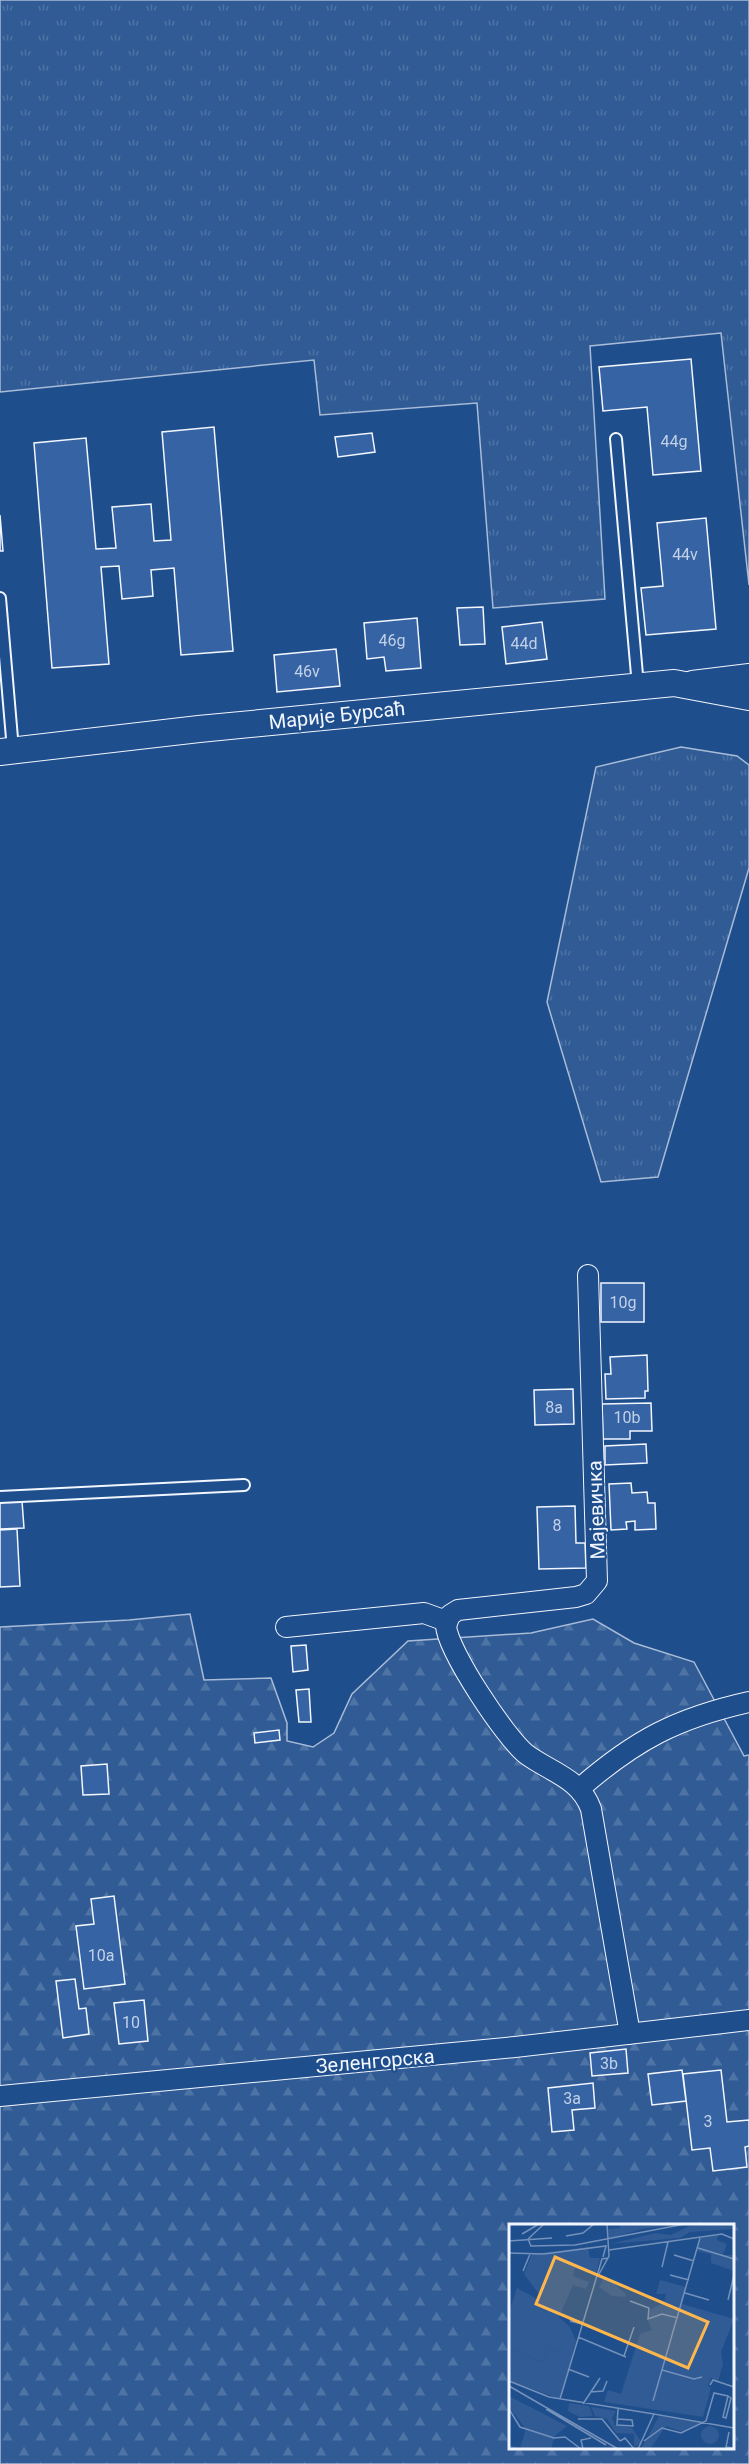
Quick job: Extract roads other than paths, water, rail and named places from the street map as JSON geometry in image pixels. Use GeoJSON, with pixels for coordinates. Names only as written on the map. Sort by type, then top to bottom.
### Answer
{"type":"FeatureCollection","features":[{"type":"Feature","properties":{"kind":"street","name":"Марије Бурсаћ"},"geometry":{"type":"LineString","coordinates":[[6,751],[199,729],[749,674]]}},
{"type":"Feature","properties":{"kind":"street","name":"Марије Бурсаћ"},"geometry":{"type":"LineString","coordinates":[[674,683],[749,697]]}},
{"type":"Feature","properties":{"kind":"street","name":"Мајевичка"},"geometry":{"type":"LineString","coordinates":[[446,1621],[458,1610],[586,1594],[597,1581],[588,1275]]}},
{"type":"Feature","properties":{"kind":"street"},"geometry":{"type":"LineString","coordinates":[[286,1626],[424,1613],[446,1621],[449,1639],[496,1719],[527,1754],[568,1778],[579,1788],[591,1809],[630,2034]]}},
{"type":"Feature","properties":{"kind":"street"},"geometry":{"type":"LineString","coordinates":[[579,1788],[619,1757],[664,1729],[702,1713],[749,1702]]}},
{"type":"Feature","properties":{"kind":"street","name":"Зеленгорска"},"geometry":{"type":"LineString","coordinates":[[0,2096],[515,2047],[749,2020]]}},
{"type":"Feature","properties":{"kind":"lane"},"geometry":{"type":"LineString","coordinates":[[616,439],[638,686]]}},
{"type":"Feature","properties":{"kind":"lane"},"geometry":{"type":"LineString","coordinates":[[0,598],[6,751]]}},
{"type":"Feature","properties":{"kind":"lane"},"geometry":{"type":"LineString","coordinates":[[0,1497],[244,1485]]}}]}
